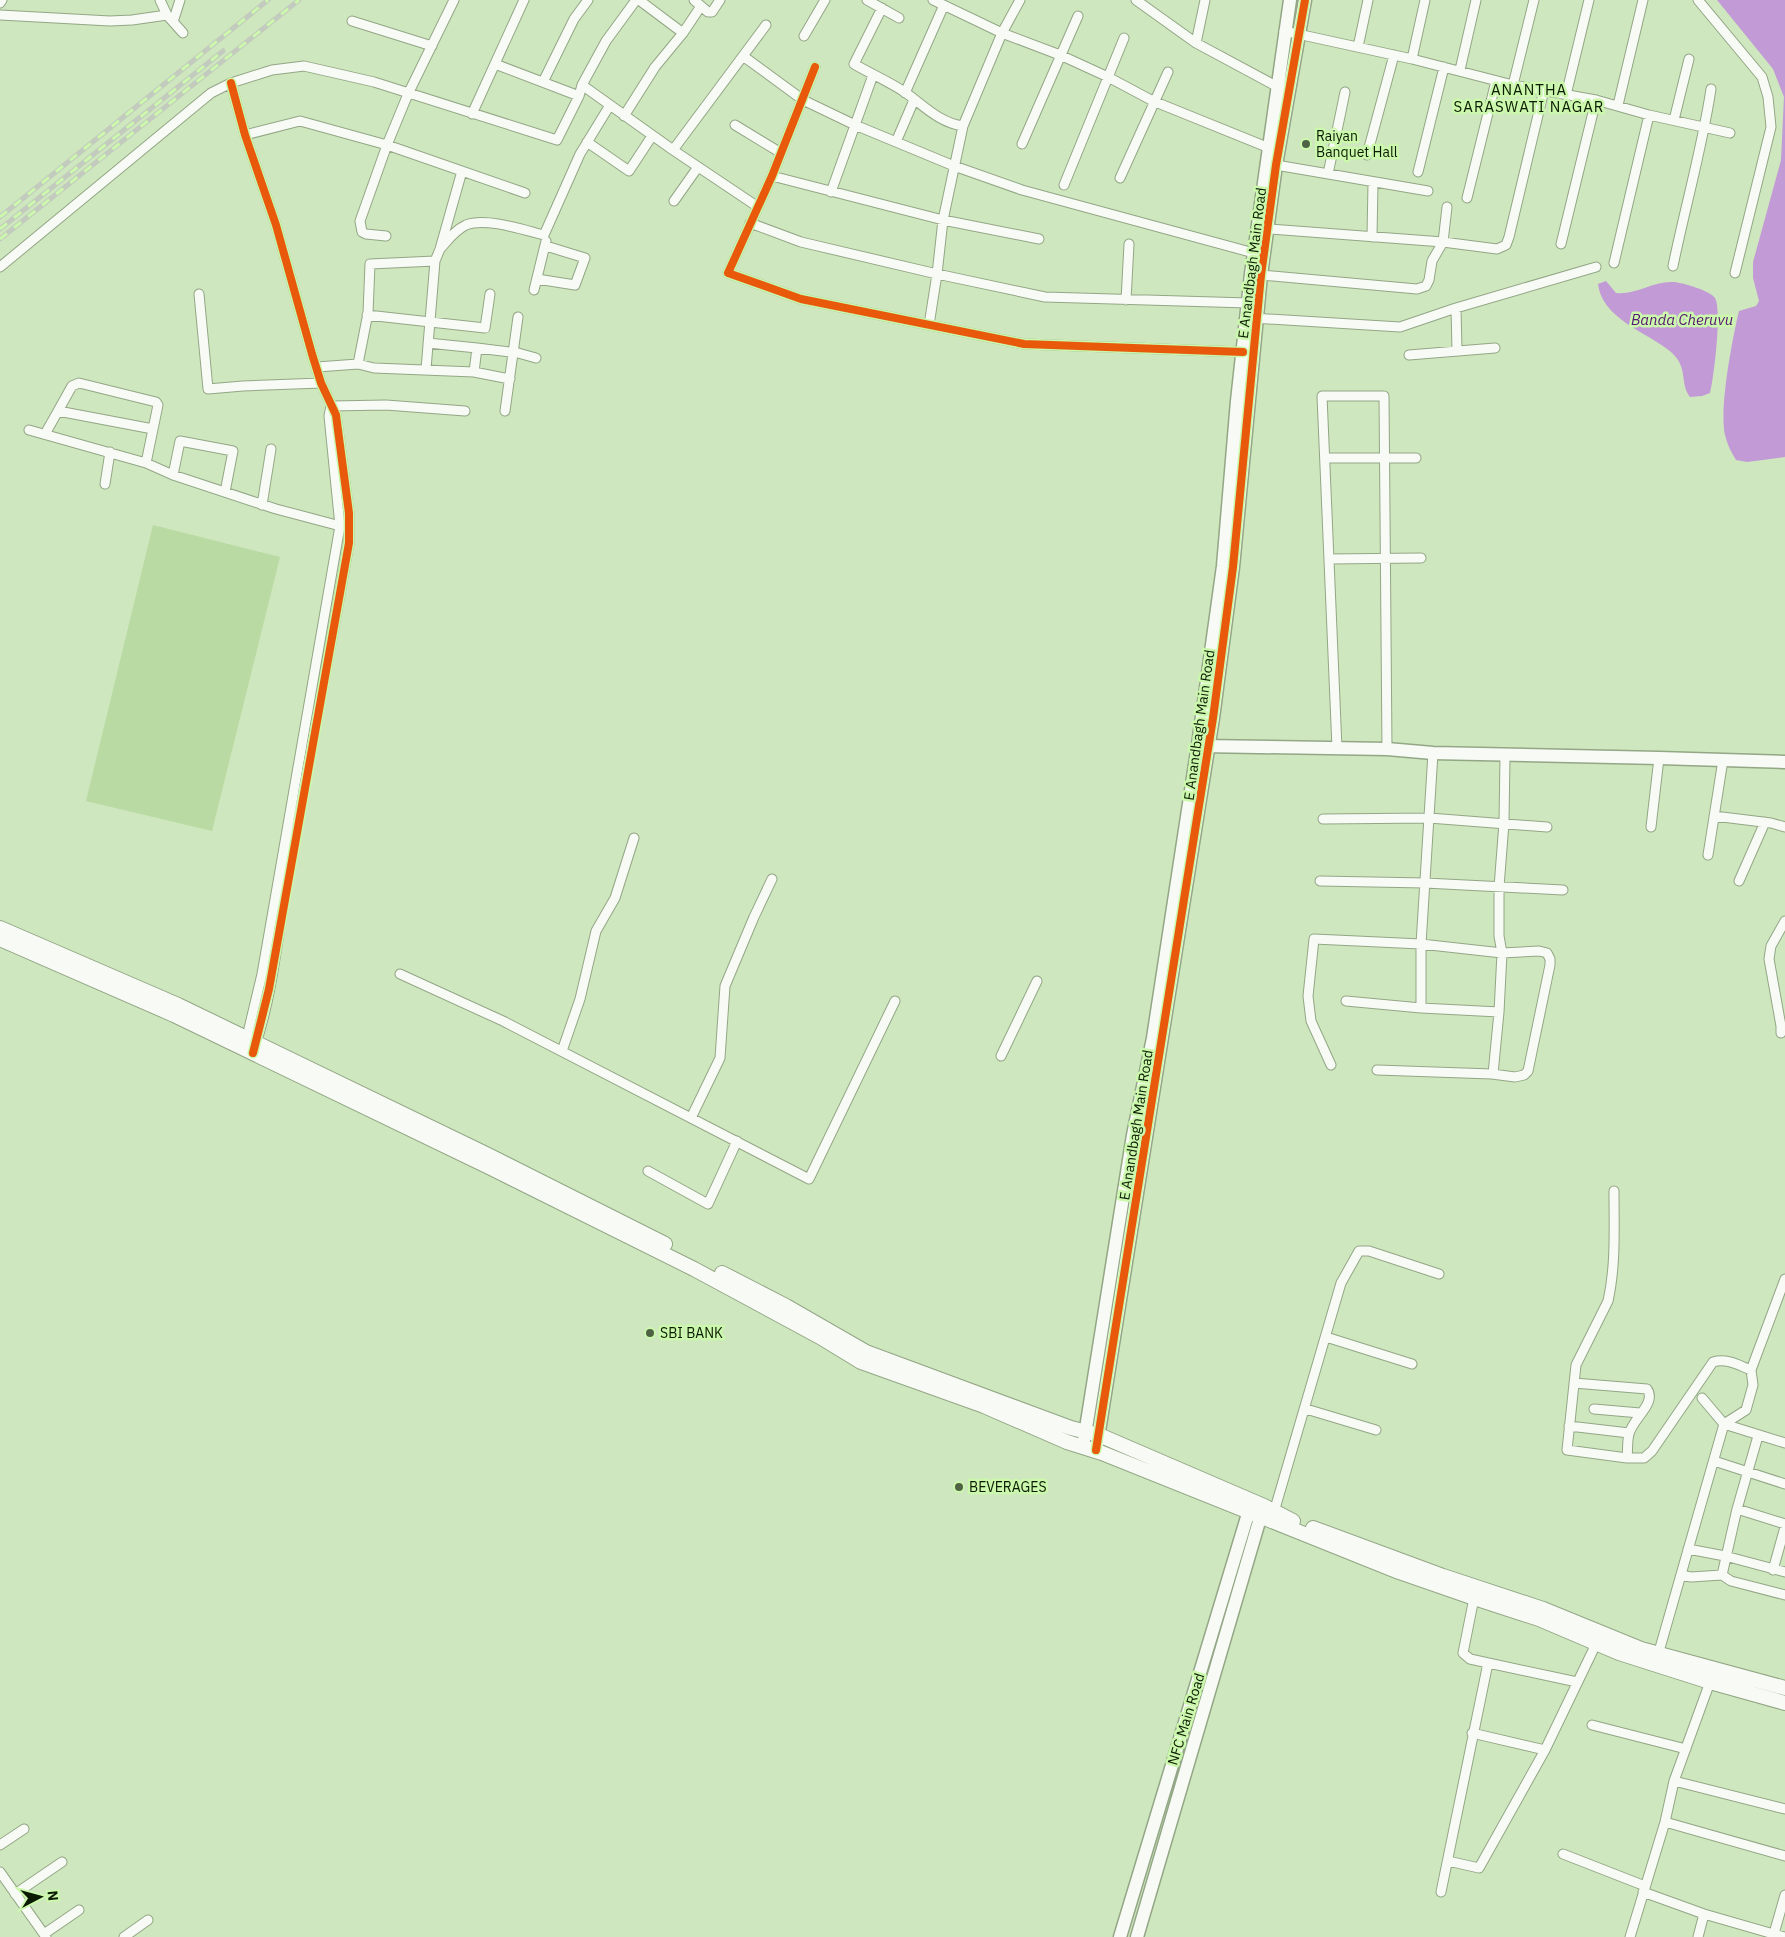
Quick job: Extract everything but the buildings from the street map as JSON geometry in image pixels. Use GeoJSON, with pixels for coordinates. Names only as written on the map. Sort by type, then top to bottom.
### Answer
{"type":"FeatureCollection","features":[{"type":"Feature","properties":{"kind":"main road"},"geometry":{"type":"LineString","coordinates":[[0,928],[178,1005],[250,1046]]}},
{"type":"Feature","properties":{"kind":"main road"},"geometry":{"type":"LineString","coordinates":[[0,939],[250,1046],[778,1302],[866,1352],[1071,1428],[1092,1434],[1399,1572],[1539,1619],[1638,1660],[1785,1703]]}},
{"type":"Feature","properties":{"kind":"main road"},"geometry":{"type":"LineString","coordinates":[[465,1150],[694,1269],[820,1337],[861,1362],[984,1406],[1089,1449],[1289,1519],[1442,1576],[1543,1609],[1623,1643],[1658,1655],[1785,1688]]}},
{"type":"Feature","properties":{"kind":"street"},"geometry":{"type":"LineString","coordinates":[[160,0],[167,15],[183,34]]}},
{"type":"Feature","properties":{"kind":"street"},"geometry":{"type":"LineString","coordinates":[[173,22],[180,0]]}},
{"type":"Feature","properties":{"kind":"street"},"geometry":{"type":"LineString","coordinates":[[386,236],[362,232],[360,221],[386,145],[408,94],[454,0]]}},
{"type":"Feature","properties":{"kind":"street"},"geometry":{"type":"LineString","coordinates":[[472,114],[524,0]]}},
{"type":"Feature","properties":{"kind":"street"},"geometry":{"type":"LineString","coordinates":[[543,82],[574,19],[588,0]]}},
{"type":"Feature","properties":{"kind":"street"},"geometry":{"type":"LineString","coordinates":[[0,266],[211,93],[231,83],[272,70],[304,66],[374,82],[557,140],[579,96],[582,85],[606,41],[638,0],[683,33]]}},
{"type":"Feature","properties":{"kind":"street"},"geometry":{"type":"LineString","coordinates":[[624,116],[655,67],[683,33],[698,3],[708,12],[712,12],[720,0]]}},
{"type":"Feature","properties":{"kind":"street"},"geometry":{"type":"LineString","coordinates":[[804,36],[824,0]]}},
{"type":"Feature","properties":{"kind":"street"},"geometry":{"type":"LineString","coordinates":[[866,0],[899,18]]}},
{"type":"Feature","properties":{"kind":"street"},"geometry":{"type":"LineString","coordinates":[[934,0],[1002,33],[1060,55],[1108,77],[1153,101],[1273,150]]}},
{"type":"Feature","properties":{"kind":"street"},"geometry":{"type":"LineString","coordinates":[[929,325],[943,220],[963,126],[1002,33],[1020,0]]}},
{"type":"Feature","properties":{"kind":"street"},"geometry":{"type":"LineString","coordinates":[[1136,0],[1196,44],[1276,86]]}},
{"type":"Feature","properties":{"kind":"street"},"geometry":{"type":"LineString","coordinates":[[1196,44],[1205,0]]}},
{"type":"Feature","properties":{"kind":"street","name":"E Anandbagh Main Road"},"geometry":{"type":"LineString","coordinates":[[1203,746],[1223,566],[1242,352],[1252,318],[1269,229],[1276,166],[1273,150],[1276,86],[1290,0]]}},
{"type":"Feature","properties":{"kind":"street","name":"E Anandbagh Main Road"},"geometry":{"type":"LineString","coordinates":[[1089,1449],[1133,1135],[1152,1038],[1233,567],[1252,318],[1248,303],[1254,253],[1273,150],[1305,0]]}},
{"type":"Feature","properties":{"kind":"street"},"geometry":{"type":"LineString","coordinates":[[1358,47],[1368,0]]}},
{"type":"Feature","properties":{"kind":"street"},"geometry":{"type":"LineString","coordinates":[[1412,59],[1425,0]]}},
{"type":"Feature","properties":{"kind":"street"},"geometry":{"type":"LineString","coordinates":[[1460,70],[1476,0]]}},
{"type":"Feature","properties":{"kind":"street"},"geometry":{"type":"LineString","coordinates":[[1513,85],[1534,0]]}},
{"type":"Feature","properties":{"kind":"street"},"geometry":{"type":"LineString","coordinates":[[1566,95],[1589,0]]}},
{"type":"Feature","properties":{"kind":"street"},"geometry":{"type":"LineString","coordinates":[[1618,105],[1643,0]]}},
{"type":"Feature","properties":{"kind":"street"},"geometry":{"type":"LineString","coordinates":[[1698,0],[1762,77],[1768,97],[1771,127],[1735,272]]}},
{"type":"Feature","properties":{"kind":"street"},"geometry":{"type":"LineString","coordinates":[[905,93],[944,5]]}},
{"type":"Feature","properties":{"kind":"street"},"geometry":{"type":"LineString","coordinates":[[882,8],[854,64],[905,93],[952,125],[963,126]]}},
{"type":"Feature","properties":{"kind":"street"},"geometry":{"type":"LineString","coordinates":[[0,15],[110,21],[167,15]]}},
{"type":"Feature","properties":{"kind":"street"},"geometry":{"type":"LineString","coordinates":[[1022,144],[1078,16]]}},
{"type":"Feature","properties":{"kind":"street"},"geometry":{"type":"LineString","coordinates":[[352,21],[432,46]]}},
{"type":"Feature","properties":{"kind":"street"},"geometry":{"type":"LineString","coordinates":[[673,150],[766,25]]}},
{"type":"Feature","properties":{"kind":"street"},"geometry":{"type":"LineString","coordinates":[[1284,31],[1460,70],[1513,85],[1618,105],[1649,115],[1730,133]]}},
{"type":"Feature","properties":{"kind":"street"},"geometry":{"type":"LineString","coordinates":[[1064,184],[1124,38]]}},
{"type":"Feature","properties":{"kind":"street"},"geometry":{"type":"LineString","coordinates":[[1367,156],[1394,55]]}},
{"type":"Feature","properties":{"kind":"street"},"geometry":{"type":"LineString","coordinates":[[743,56],[803,100],[855,125],[954,166],[1022,190],[1254,253]]}},
{"type":"Feature","properties":{"kind":"street"},"geometry":{"type":"LineString","coordinates":[[1674,120],[1689,59]]}},
{"type":"Feature","properties":{"kind":"street"},"geometry":{"type":"LineString","coordinates":[[495,64],[579,96]]}},
{"type":"Feature","properties":{"kind":"street"},"geometry":{"type":"LineString","coordinates":[[815,67],[772,176],[728,273],[801,299],[1024,344],[1242,352]]}},
{"type":"Feature","properties":{"kind":"street"},"geometry":{"type":"LineString","coordinates":[[1418,172],[1444,67]]}},
{"type":"Feature","properties":{"kind":"street"},"geometry":{"type":"LineString","coordinates":[[1120,178],[1153,101],[1168,72]]}},
{"type":"Feature","properties":{"kind":"street"},"geometry":{"type":"LineString","coordinates":[[831,192],[873,75]]}},
{"type":"Feature","properties":{"kind":"street"},"geometry":{"type":"LineString","coordinates":[[1467,198],[1496,81]]}},
{"type":"Feature","properties":{"kind":"street"},"geometry":{"type":"LineString","coordinates":[[231,83],[245,135],[276,225],[321,383],[336,415],[349,529],[349,543],[269,989],[250,1046]]}},
{"type":"Feature","properties":{"kind":"street"},"geometry":{"type":"LineString","coordinates":[[582,85],[652,136],[758,207]]}},
{"type":"Feature","properties":{"kind":"street"},"geometry":{"type":"LineString","coordinates":[[1673,266],[1684,212],[1706,127],[1711,89]]}},
{"type":"Feature","properties":{"kind":"street"},"geometry":{"type":"LineString","coordinates":[[1269,229],[1443,242],[1497,249],[1506,245],[1510,237],[1544,90]]}},
{"type":"Feature","properties":{"kind":"street"},"geometry":{"type":"LineString","coordinates":[[1328,174],[1344,92]]}},
{"type":"Feature","properties":{"kind":"street"},"geometry":{"type":"LineString","coordinates":[[896,142],[914,100]]}},
{"type":"Feature","properties":{"kind":"street"},"geometry":{"type":"LineString","coordinates":[[1561,244],[1596,100]]}},
{"type":"Feature","properties":{"kind":"street"},"geometry":{"type":"LineString","coordinates":[[534,290],[546,246],[544,235],[580,154],[610,105]]}},
{"type":"Feature","properties":{"kind":"street"},"geometry":{"type":"LineString","coordinates":[[1614,263],[1649,115]]}},
{"type":"Feature","properties":{"kind":"street"},"geometry":{"type":"LineString","coordinates":[[245,135],[300,121],[386,145],[524,192]]}},
{"type":"Feature","properties":{"kind":"street"},"geometry":{"type":"LineString","coordinates":[[735,124],[781,153]]}},
{"type":"Feature","properties":{"kind":"street"},"geometry":{"type":"LineString","coordinates":[[587,142],[629,171],[652,136]]}},
{"type":"Feature","properties":{"kind":"street"},"geometry":{"type":"LineString","coordinates":[[1276,166],[1428,191]]}},
{"type":"Feature","properties":{"kind":"street"},"geometry":{"type":"LineString","coordinates":[[674,201],[698,167]]}},
{"type":"Feature","properties":{"kind":"street"},"geometry":{"type":"LineString","coordinates":[[426,369],[435,261],[462,171]]}},
{"type":"Feature","properties":{"kind":"street"},"geometry":{"type":"LineString","coordinates":[[772,176],[943,220],[1039,239]]}},
{"type":"Feature","properties":{"kind":"street"},"geometry":{"type":"LineString","coordinates":[[1372,237],[1373,183]]}},
{"type":"Feature","properties":{"kind":"street"},"geometry":{"type":"LineString","coordinates":[[1261,275],[1417,289],[1426,286],[1429,280],[1432,261],[1443,242],[1447,207]]}},
{"type":"Feature","properties":{"kind":"street"},"geometry":{"type":"LineString","coordinates":[[440,248],[458,229],[475,223],[506,226],[544,235]]}},
{"type":"Feature","properties":{"kind":"street"},"geometry":{"type":"LineString","coordinates":[[750,223],[801,242],[1045,297],[1248,303]]}},
{"type":"Feature","properties":{"kind":"street"},"geometry":{"type":"LineString","coordinates":[[1126,300],[1129,244]]}},
{"type":"Feature","properties":{"kind":"street"},"geometry":{"type":"LineString","coordinates":[[537,279],[575,286],[586,258],[546,246]]}},
{"type":"Feature","properties":{"kind":"street"},"geometry":{"type":"LineString","coordinates":[[358,364],[367,315],[370,264],[435,261]]}},
{"type":"Feature","properties":{"kind":"street"},"geometry":{"type":"LineString","coordinates":[[1252,318],[1400,327],[1456,308],[1596,267]]}},
{"type":"Feature","properties":{"kind":"street"},"geometry":{"type":"LineString","coordinates":[[199,294],[208,389],[321,383]]}},
{"type":"Feature","properties":{"kind":"street"},"geometry":{"type":"LineString","coordinates":[[367,315],[485,328],[490,294]]}},
{"type":"Feature","properties":{"kind":"street"},"geometry":{"type":"LineString","coordinates":[[1456,308],[1457,351]]}},
{"type":"Feature","properties":{"kind":"street"},"geometry":{"type":"LineString","coordinates":[[505,411],[518,317]]}},
{"type":"Feature","properties":{"kind":"street"},"geometry":{"type":"LineString","coordinates":[[428,343],[514,352],[536,358]]}},
{"type":"Feature","properties":{"kind":"street"},"geometry":{"type":"LineString","coordinates":[[474,372],[476,348]]}},
{"type":"Feature","properties":{"kind":"street"},"geometry":{"type":"LineString","coordinates":[[1409,355],[1495,348]]}},
{"type":"Feature","properties":{"kind":"street"},"geometry":{"type":"LineString","coordinates":[[317,367],[358,364],[374,368],[474,372],[510,378]]}},
{"type":"Feature","properties":{"kind":"street"},"geometry":{"type":"LineString","coordinates":[[45,434],[72,386],[79,383],[156,402],[158,405],[146,463]]}},
{"type":"Feature","properties":{"kind":"street"},"geometry":{"type":"LineString","coordinates":[[1337,748],[1322,396],[1384,396],[1387,749]]}},
{"type":"Feature","properties":{"kind":"street"},"geometry":{"type":"LineString","coordinates":[[331,406],[386,405],[465,411]]}},
{"type":"Feature","properties":{"kind":"street"},"geometry":{"type":"LineString","coordinates":[[250,1046],[340,526],[329,416],[331,406]]}},
{"type":"Feature","properties":{"kind":"street"},"geometry":{"type":"LineString","coordinates":[[58,411],[153,429]]}},
{"type":"Feature","properties":{"kind":"street"},"geometry":{"type":"LineString","coordinates":[[29,430],[146,463],[173,476],[349,529]]}},
{"type":"Feature","properties":{"kind":"street"},"geometry":{"type":"LineString","coordinates":[[173,476],[180,441],[233,452],[225,492]]}},
{"type":"Feature","properties":{"kind":"street"},"geometry":{"type":"LineString","coordinates":[[262,504],[271,449]]}},
{"type":"Feature","properties":{"kind":"street"},"geometry":{"type":"LineString","coordinates":[[105,484],[110,452]]}},
{"type":"Feature","properties":{"kind":"street"},"geometry":{"type":"LineString","coordinates":[[1324,458],[1416,458]]}},
{"type":"Feature","properties":{"kind":"street"},"geometry":{"type":"LineString","coordinates":[[1329,559],[1421,558]]}},
{"type":"Feature","properties":{"kind":"street"},"geometry":{"type":"LineString","coordinates":[[1203,746],[1387,749],[1433,753],[1785,762]]}},
{"type":"Feature","properties":{"kind":"street"},"geometry":{"type":"LineString","coordinates":[[1421,1008],[1421,944],[1433,753]]}},
{"type":"Feature","properties":{"kind":"street"},"geometry":{"type":"LineString","coordinates":[[1494,1074],[1502,953],[1499,936],[1499,886],[1504,823],[1505,755]]}},
{"type":"Feature","properties":{"kind":"street"},"geometry":{"type":"LineString","coordinates":[[1651,827],[1659,758]]}},
{"type":"Feature","properties":{"kind":"street"},"geometry":{"type":"LineString","coordinates":[[300,760],[310,762]]}},
{"type":"Feature","properties":{"kind":"street"},"geometry":{"type":"LineString","coordinates":[[1708,855],[1723,760]]}},
{"type":"Feature","properties":{"kind":"street"},"geometry":{"type":"LineString","coordinates":[[1714,816],[1785,826]]}},
{"type":"Feature","properties":{"kind":"street"},"geometry":{"type":"LineString","coordinates":[[1323,819],[1429,818],[1546,827]]}},
{"type":"Feature","properties":{"kind":"street"},"geometry":{"type":"LineString","coordinates":[[1740,881],[1765,822]]}},
{"type":"Feature","properties":{"kind":"street"},"geometry":{"type":"LineString","coordinates":[[562,1051],[580,999],[596,931],[615,898],[634,838]]}},
{"type":"Feature","properties":{"kind":"street"},"geometry":{"type":"LineString","coordinates":[[691,1118],[720,1058],[725,986],[772,879]]}},
{"type":"Feature","properties":{"kind":"street"},"geometry":{"type":"LineString","coordinates":[[1320,881],[1425,883],[1563,890]]}},
{"type":"Feature","properties":{"kind":"street"},"geometry":{"type":"LineString","coordinates":[[1780,1033],[1781,1026],[1768,959],[1771,946],[1785,921]]}},
{"type":"Feature","properties":{"kind":"street"},"geometry":{"type":"LineString","coordinates":[[1331,1066],[1311,1021],[1308,996],[1314,939],[1421,944],[1502,953],[1539,951],[1547,953],[1550,965],[1528,1071],[1524,1075],[1515,1077],[1494,1074],[1377,1070]]}},
{"type":"Feature","properties":{"kind":"street"},"geometry":{"type":"LineString","coordinates":[[400,974],[503,1021],[809,1179],[895,1001]]}},
{"type":"Feature","properties":{"kind":"street"},"geometry":{"type":"LineString","coordinates":[[1001,1056],[1037,981]]}},
{"type":"Feature","properties":{"kind":"street"},"geometry":{"type":"LineString","coordinates":[[1346,1001],[1421,1008],[1499,1012]]}},
{"type":"Feature","properties":{"kind":"street"},"geometry":{"type":"LineString","coordinates":[[648,1171],[708,1204],[737,1142]]}},
{"type":"Feature","properties":{"kind":"street"},"geometry":{"type":"LineString","coordinates":[[1614,1191],[1610,1292],[1603,1311],[1578,1359],[1567,1450],[1627,1458],[1644,1458],[1652,1451],[1713,1362],[1728,1361],[1751,1370]]}},
{"type":"Feature","properties":{"kind":"street"},"geometry":{"type":"LineString","coordinates":[[1260,1509],[1306,1409],[1341,1282],[1358,1252],[1369,1252],[1439,1274]]}},
{"type":"Feature","properties":{"kind":"street"},"geometry":{"type":"LineString","coordinates":[[1658,1655],[1724,1424],[1746,1410],[1753,1385],[1751,1370],[1785,1279]]}},
{"type":"Feature","properties":{"kind":"street"},"geometry":{"type":"LineString","coordinates":[[1326,1337],[1412,1364]]}},
{"type":"Feature","properties":{"kind":"street"},"geometry":{"type":"LineString","coordinates":[[1574,1384],[1646,1389],[1650,1394],[1650,1402],[1640,1413],[1629,1432],[1627,1458]]}},
{"type":"Feature","properties":{"kind":"street"},"geometry":{"type":"LineString","coordinates":[[1702,1398],[1724,1424],[1785,1443]]}},
{"type":"Feature","properties":{"kind":"street"},"geometry":{"type":"LineString","coordinates":[[1306,1409],[1376,1430]]}},
{"type":"Feature","properties":{"kind":"street"},"geometry":{"type":"LineString","coordinates":[[1594,1409],[1640,1413]]}},
{"type":"Feature","properties":{"kind":"street"},"geometry":{"type":"LineString","coordinates":[[1569,1426],[1629,1432]]}},
{"type":"Feature","properties":{"kind":"street"},"geometry":{"type":"LineString","coordinates":[[1722,1575],[1725,1556],[1758,1436]]}},
{"type":"Feature","properties":{"kind":"street"},"geometry":{"type":"LineString","coordinates":[[1714,1461],[1785,1484]]}},
{"type":"Feature","properties":{"kind":"street","name":"NFC Main Road"},"geometry":{"type":"LineString","coordinates":[[1120,1937],[1260,1509]]}},
{"type":"Feature","properties":{"kind":"street","name":"NFC Main Road"},"geometry":{"type":"LineString","coordinates":[[1137,1937],[1260,1509]]}},
{"type":"Feature","properties":{"kind":"street"},"geometry":{"type":"LineString","coordinates":[[1737,1510],[1785,1526],[1773,1570]]}},
{"type":"Feature","properties":{"kind":"street"},"geometry":{"type":"LineString","coordinates":[[1688,1549],[1725,1556],[1785,1572]]}},
{"type":"Feature","properties":{"kind":"street"},"geometry":{"type":"LineString","coordinates":[[1681,1575],[1691,1577],[1722,1575],[1731,1581],[1785,1595]]}},
{"type":"Feature","properties":{"kind":"street"},"geometry":{"type":"LineString","coordinates":[[1474,1598],[1463,1653],[1470,1659],[1577,1682]]}},
{"type":"Feature","properties":{"kind":"street"},"geometry":{"type":"LineString","coordinates":[[1448,1861],[1479,1868],[1545,1750],[1596,1644]]}},
{"type":"Feature","properties":{"kind":"street"},"geometry":{"type":"LineString","coordinates":[[1441,1892],[1472,1733],[1488,1664]]}},
{"type":"Feature","properties":{"kind":"street"},"geometry":{"type":"LineString","coordinates":[[1630,1937],[1665,1822],[1674,1781],[1710,1682]]}},
{"type":"Feature","properties":{"kind":"street"},"geometry":{"type":"LineString","coordinates":[[1592,1724],[1686,1749]]}},
{"type":"Feature","properties":{"kind":"street"},"geometry":{"type":"LineString","coordinates":[[1472,1733],[1545,1750]]}},
{"type":"Feature","properties":{"kind":"street"},"geometry":{"type":"LineString","coordinates":[[1674,1781],[1785,1809]]}},
{"type":"Feature","properties":{"kind":"street"},"geometry":{"type":"LineString","coordinates":[[1665,1822],[1785,1856]]}},
{"type":"Feature","properties":{"kind":"street"},"geometry":{"type":"LineString","coordinates":[[0,1845],[24,1829]]}},
{"type":"Feature","properties":{"kind":"street"},"geometry":{"type":"LineString","coordinates":[[1563,1854],[1704,1914],[1773,1936],[1784,1937]]}},
{"type":"Feature","properties":{"kind":"street"},"geometry":{"type":"LineString","coordinates":[[15,1894],[62,1862]]}},
{"type":"Feature","properties":{"kind":"street"},"geometry":{"type":"LineString","coordinates":[[0,1872],[46,1936],[79,1910]]}},
{"type":"Feature","properties":{"kind":"street"},"geometry":{"type":"LineString","coordinates":[[1773,1936],[1785,1895]]}},
{"type":"Feature","properties":{"kind":"street"},"geometry":{"type":"LineString","coordinates":[[1698,1937],[1704,1914]]}},
{"type":"Feature","properties":{"kind":"street"},"geometry":{"type":"LineString","coordinates":[[124,1937],[148,1920]]}},
{"type":"Feature","properties":{"kind":"green space"},"geometry":{"type":"Polygon","coordinates":[[[153,525],[280,557],[212,831],[86,801],[153,525]]]}},
{"type":"Feature","properties":{"kind":"water","name":"Banda Cheruvu"},"geometry":{"type":"Polygon","coordinates":[[[1717,0],[1785,0],[1785,457],[1747,462],[1736,460],[1727,442],[1724,423],[1725,392],[1739,311],[1756,306],[1759,301],[1753,278],[1753,262],[1781,160],[1784,97],[1773,69],[1717,0]]]}},
{"type":"Feature","properties":{"kind":"water","name":"Banda Cheruvu"},"geometry":{"type":"Polygon","coordinates":[[[1606,281],[1616,293],[1631,292],[1666,282],[1677,282],[1702,290],[1715,298],[1718,329],[1710,393],[1690,397],[1677,358],[1661,345],[1627,324],[1608,307],[1601,296],[1598,284],[1606,281]]]}},
{"type":"Feature","properties":{"kind":"railway"},"geometry":{"type":"LineString","coordinates":[[0,217],[268,0]]}},
{"type":"Feature","properties":{"kind":"railway"},"geometry":{"type":"LineString","coordinates":[[0,239],[299,0]]}},
{"type":"Feature","properties":{"kind":"railway"},"geometry":{"type":"LineString","coordinates":[[0,229],[223,51]]}},
{"type":"Feature","properties":{"kind":"cycle path"},"geometry":{"type":"LineString","coordinates":[[1096,1450],[1213,718],[1233,567],[1261,275],[1276,165],[1305,0]]}},
{"type":"Feature","properties":{"kind":"cycle path"},"geometry":{"type":"LineString","coordinates":[[815,67],[772,176],[728,273],[801,299],[1024,344],[1243,352]]}},
{"type":"Feature","properties":{"kind":"cycle path"},"geometry":{"type":"LineString","coordinates":[[231,83],[245,135],[276,225],[321,383],[336,415],[349,513],[349,543],[269,989],[253,1053]]}},
{"type":"Feature","properties":{"kind":"place","name":"Raiyan Banquet Hall"},"geometry":{"type":"Point","coordinates":[1306,144]}},
{"type":"Feature","properties":{"kind":"place","name":"SBI BANK"},"geometry":{"type":"Point","coordinates":[650,1333]}},
{"type":"Feature","properties":{"kind":"place","name":"BEVERAGES"},"geometry":{"type":"Point","coordinates":[959,1487]}},
{"type":"Feature","properties":{"kind":"district","name":"ANANTHA SARASWATI NAGAR"},"geometry":{"type":"Point","coordinates":[1529,98]}}]}
